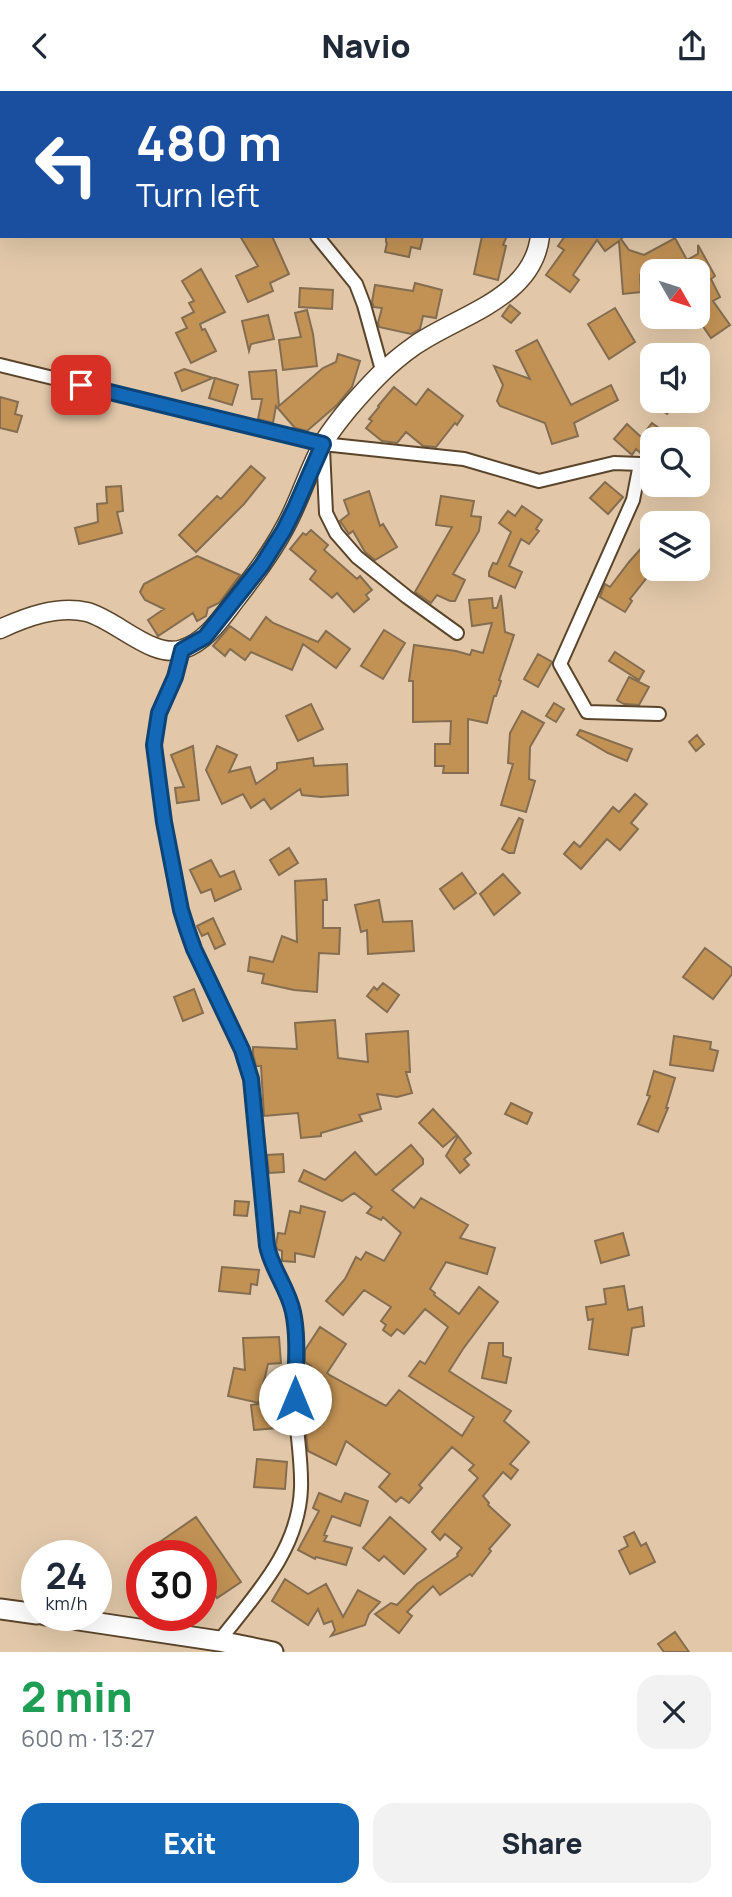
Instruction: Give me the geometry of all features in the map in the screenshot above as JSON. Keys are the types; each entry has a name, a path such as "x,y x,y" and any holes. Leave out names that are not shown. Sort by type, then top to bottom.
{"main road":[{"path":"0,1609 21,1612"},
{"path":"112,1625 273,1652"}],"street":[{"path":"319,238 356,284 382,370"},
{"path":"0,629 30,617 74,610 96,615 158,649 182,650 205,637 262,565 284,530 333,428 382,370 415,345 505,293 517,283 534,261 540,238"},
{"path":"0,365 323,444 464,459 539,481 614,463 640,464 633,500 561,664 587,712 659,713"},
{"path":"323,444 327,513 336,533 357,557 457,633"},
{"path":"182,650 175,677 159,713 154,745 164,822 181,910 194,949 242,1050 251,1079 267,1246 272,1266 293,1312 301,1488 288,1544 274,1570 219,1641"}],"building":[{"path":"241,238 273,238 289,274 270,283 273,291 248,302 236,276 258,266"},
{"path":"386,238 423,238 420,249 411,247 409,257 385,252"},
{"path":"482,238 506,238 498,280 474,274"},
{"path":"564,238 622,238 629,250 644,255 675,238 686,259 640,259 640,292 623,294 619,241 605,251 597,240 573,275 579,280 570,292 546,275 564,250 558,246"},
{"path":"698,245 706,259 689,259 698,254"},
{"path":"710,267 715,276 711,279 720,297 713,301 730,325 711,338 705,329 710,329"},
{"path":"201,269 225,312 200,324 216,351 191,363 176,333 187,328 182,318 194,312 189,303 194,301 182,281"},
{"path":"415,283 442,290 436,318 423,316 420,329 411,334 379,327 382,308 374,307 372,302 375,285 413,291"},
{"path":"300,288 333,290 332,309 299,307"},
{"path":"510,305 520,313 511,323 502,316"},
{"path":"615,308 635,342 609,359 588,324"},
{"path":"307,310 317,366 283,370 279,340 301,337 295,313"},
{"path":"268,315 274,339 251,344 249,351 242,321"},
{"path":"537,340 571,405 611,385 618,400 574,423 578,436 552,444 545,423 500,406 497,401 503,385 494,366 530,379 516,351"},
{"path":"338,354 360,361 352,387 337,405 307,431 295,428 276,406 273,423 258,419 262,399 252,399 249,372 276,370 279,406 323,368 336,362"},
{"path":"184,369 213,378 182,391 175,373"},
{"path":"215,378 238,385 232,405 209,398"},
{"path":"394,387 416,405 428,389 463,416 436,447 423,446 406,432 397,443 382,441 366,428 372,421 369,419"},
{"path":"0,397 18,402 15,414 22,416 17,432 0,428"},
{"path":"627,424 640,436 640,452 636,449 632,455 614,439"},
{"path":"251,466 265,478 244,504 196,552 179,535 217,496 221,499"},
{"path":"605,482 623,497 608,514 590,498"},
{"path":"121,486 123,511 117,512 122,533 79,544 75,528 98,522 97,504 107,503 106,487"},
{"path":"369,491 380,526 383,524 397,547 375,560 365,552 353,531 349,534 340,521 349,514 344,500"},
{"path":"441,496 474,501 471,516 481,517 479,531 453,574 465,580 455,601 437,595 431,603 415,592 452,527 436,525"},
{"path":"522,506 542,520 536,529 539,531 529,544 521,539 509,566 522,572 515,588 489,576 489,572 493,563 497,564 511,532 499,523 508,511 515,516"},
{"path":"311,530 328,545 324,550 357,579 360,576 372,590 366,595 369,599 354,612 337,593 332,598 310,579 316,571 290,549 303,533 306,535"},
{"path":"640,550 640,581 644,581 630,599 632,601 625,612 600,597 605,584 610,587"},
{"path":"197,556 240,575 219,603 208,608 206,616 197,621 193,613 158,636 148,620 164,609 145,600 140,592 144,584"},
{"path":"501,595 505,632 514,635 499,680 501,681 487,723 468,719 468,773 443,773 444,766 435,766 435,744 450,744 451,721 413,722 413,681 409,681 414,645 470,655 472,650 483,653 492,623 472,626 469,600 492,598 493,608 497,608"},
{"path":"266,617 273,623 318,642 326,631 350,649 336,668 303,644 292,670 251,652 245,660 230,649 225,656 213,646 230,626 250,640"},
{"path":"384,630 405,643 383,679 361,666"},
{"path":"615,652 644,671 639,680 609,661"},
{"path":"538,654 552,662 538,687 524,679"},
{"path":"629,677 649,687 639,705 624,704 617,700"},
{"path":"554,703 564,709 556,722 546,716"},
{"path":"311,704 323,729 298,741 286,716"},
{"path":"522,711 544,723 530,747 529,779 535,781 526,812 501,805 513,764 508,763 510,733"},
{"path":"580,730 632,749 627,761 577,735"},
{"path":"697,735 704,744 696,751 689,742"},
{"path":"193,746 199,800 177,803 175,788 184,787 171,755"},
{"path":"217,746 237,755 229,772 250,767 256,784 277,769 277,763 313,758 314,766 347,764 348,795 302,795 300,789 271,809 264,799 251,808 243,794 222,804 206,770"},
{"path":"635,794 647,804 631,823 638,829 620,850 607,839 581,869 564,854 574,842 580,847 613,807 619,812"},
{"path":"519,818 523,820 514,853 509,853 502,849"},
{"path":"289,848 298,863 279,875 270,860"},
{"path":"211,860 220,877 234,871 241,889 215,901 211,889 201,893 190,870"},
{"path":"462,873 476,893 454,909 440,889"},
{"path":"503,874 520,893 494,915 480,894"},
{"path":"326,879 327,900 323,900 323,928 340,928 339,954 319,953 317,992 262,983 264,974 248,971 250,957 273,962 282,936 297,942 295,881"},
{"path":"379,900 383,922 412,921 414,951 368,954 367,930 361,932 355,905"},
{"path":"213,918 225,944 215,949 208,933 202,936 197,926"},
{"path":"705,948 732,968 732,974 713,999 683,977"},
{"path":"383,983 399,995 387,1012 367,996 374,987 377,990"},
{"path":"194,989 203,1013 183,1021 174,997"},
{"path":"335,1020 338,1058 368,1062 366,1034 408,1031 410,1072 406,1072 412,1093 397,1097 377,1094 381,1109 359,1115 362,1121 321,1133 321,1136 301,1138 298,1113 264,1116 261,1066 256,1066 253,1047 297,1049 295,1023"},
{"path":"674,1036 711,1042 710,1049 718,1051 713,1071 670,1065"},
{"path":"654,1071 675,1078 668,1108 658,1132 638,1124 650,1096 647,1095"},
{"path":"511,1103 532,1113 527,1124 505,1114"},
{"path":"433,1109 457,1135 443,1147 419,1123"},
{"path":"458,1136 471,1153 464,1159 469,1165 460,1173 446,1156"},
{"path":"411,1145 423,1159 423,1164 392,1190 414,1208 421,1198 468,1225 460,1238 495,1248 487,1274 446,1262 430,1289 459,1314 479,1287 498,1302 449,1371 511,1411 504,1421 529,1442 510,1464 518,1470 511,1479 503,1472 483,1496 488,1505 510,1525 489,1549 491,1551 472,1576 470,1574 440,1595 433,1586 407,1612 412,1616 399,1633 375,1614 391,1603 397,1605 417,1584 458,1556 462,1548 445,1534 440,1540 432,1532 478,1478 469,1470 474,1465 452,1447 419,1485 422,1488 409,1503 401,1497 396,1502 379,1487 390,1474 346,1441 336,1465 308,1451 308,1412 304,1410 304,1403 310,1393 304,1390 304,1381 311,1366 305,1362 305,1350 320,1327 346,1344 327,1373 331,1376 386,1406 399,1390 462,1436 474,1417 409,1376 420,1361 425,1364 448,1327 425,1309 404,1334 397,1329 391,1336 383,1330 386,1325 381,1321 391,1307 364,1290 343,1315 326,1301 345,1279 356,1257 361,1260 366,1252 384,1261 401,1233 383,1217 381,1220 367,1213 372,1207 354,1193 342,1201 299,1181 304,1170 325,1180 355,1152 376,1175"},
{"path":"283,1154 284,1172 269,1173 267,1155"},
{"path":"235,1201 249,1202 247,1216 234,1215"},
{"path":"301,1206 325,1212 314,1257 295,1253 295,1262 282,1261 282,1251 277,1249 276,1245 278,1233 285,1234 290,1211 300,1213"},
{"path":"623,1233 629,1255 601,1263 595,1241"},
{"path":"222,1267 259,1270 257,1285 251,1284 250,1294 219,1291"},
{"path":"624,1286 628,1310 642,1307 644,1326 632,1328 628,1355 589,1349 593,1319 588,1320 586,1307 606,1304 604,1289"},
{"path":"279,1337 281,1363 268,1364 259,1403 228,1396 234,1368 245,1370 243,1338"},
{"path":"489,1343 503,1343 503,1356 511,1358 506,1383 482,1378"},
{"path":"274,1402 277,1428 254,1430 251,1405"},
{"path":"257,1459 287,1462 285,1489 254,1487"},
{"path":"319,1493 341,1502 345,1493 368,1501 360,1526 332,1516 324,1535 327,1536 324,1541 352,1548 346,1565 316,1557 315,1559 298,1550 319,1511 313,1508"},
{"path":"196,1517 212,1540 163,1540"},
{"path":"390,1517 426,1549 404,1574 384,1556 379,1561 363,1548"},
{"path":"634,1532 641,1546 646,1543 655,1562 630,1574 619,1551 628,1546 624,1537"},
{"path":"217,1547 241,1582 217,1598"},
{"path":"285,1579 308,1594 326,1584 343,1617 358,1590 380,1602 369,1614 365,1625 331,1636 335,1630 332,1621 324,1624 318,1609 308,1625 272,1601"},
{"path":"675,1632 689,1652 664,1652 658,1644"}],"route":[{"path":"81,385 323,444 284,530 262,565 205,637 182,650 175,677 159,713 154,745 164,822 181,910 194,949 242,1050 251,1079 267,1246 272,1266 293,1312 295,1399"}]}
